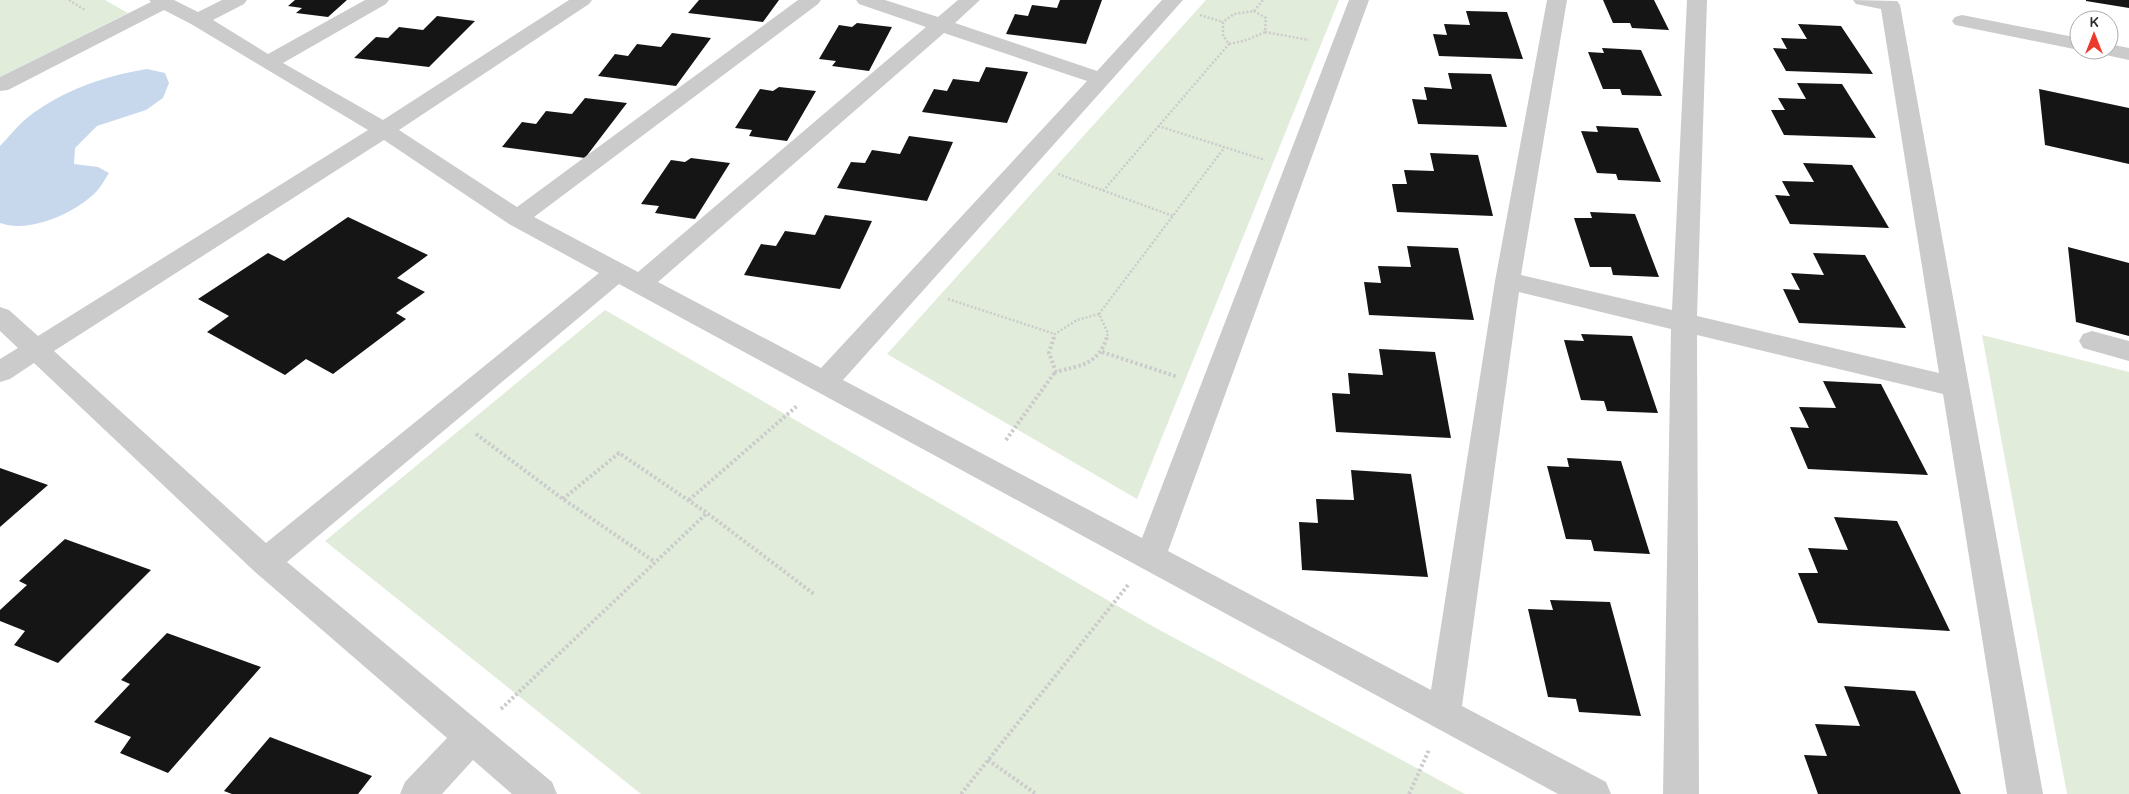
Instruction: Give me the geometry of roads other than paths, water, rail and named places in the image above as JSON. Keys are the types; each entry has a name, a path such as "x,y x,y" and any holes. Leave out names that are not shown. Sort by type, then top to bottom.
{"street":[{"path":"198,20 236,0"},
{"path":"268,64 380,0"},
{"path":"0,372 384,130 582,0"},
{"path":"517,218 811,0"},
{"path":"866,0 1102,79"},
{"path":"264,562 446,411 629,278 970,0"},
{"path":"824,382 1173,0"},
{"path":"1150,557 1215,389 1359,0"},
{"path":"1444,715 1508,281 1556,0"},
{"path":"1681,794 1684,322 1697,0"},
{"path":"1863,0 1889,3 2025,794"},
{"path":"0,85 162,2 198,20 268,64 384,130 517,218 1593,794"},
{"path":"1962,21 2069,42"},
{"path":"1508,281 1956,387"},
{"path":"0,316 264,562 539,794"},
{"path":"2092,341 2129,351"},
{"path":"418,794 472,736"}],"water":[{"path":"147,69 165,73 169,83 163,98 146,110 97,126 75,148 74,164 98,167 109,173 96,192 76,207 51,220 24,226 0,223 0,146 16,128 40,108 69,92 99,80"}]}
